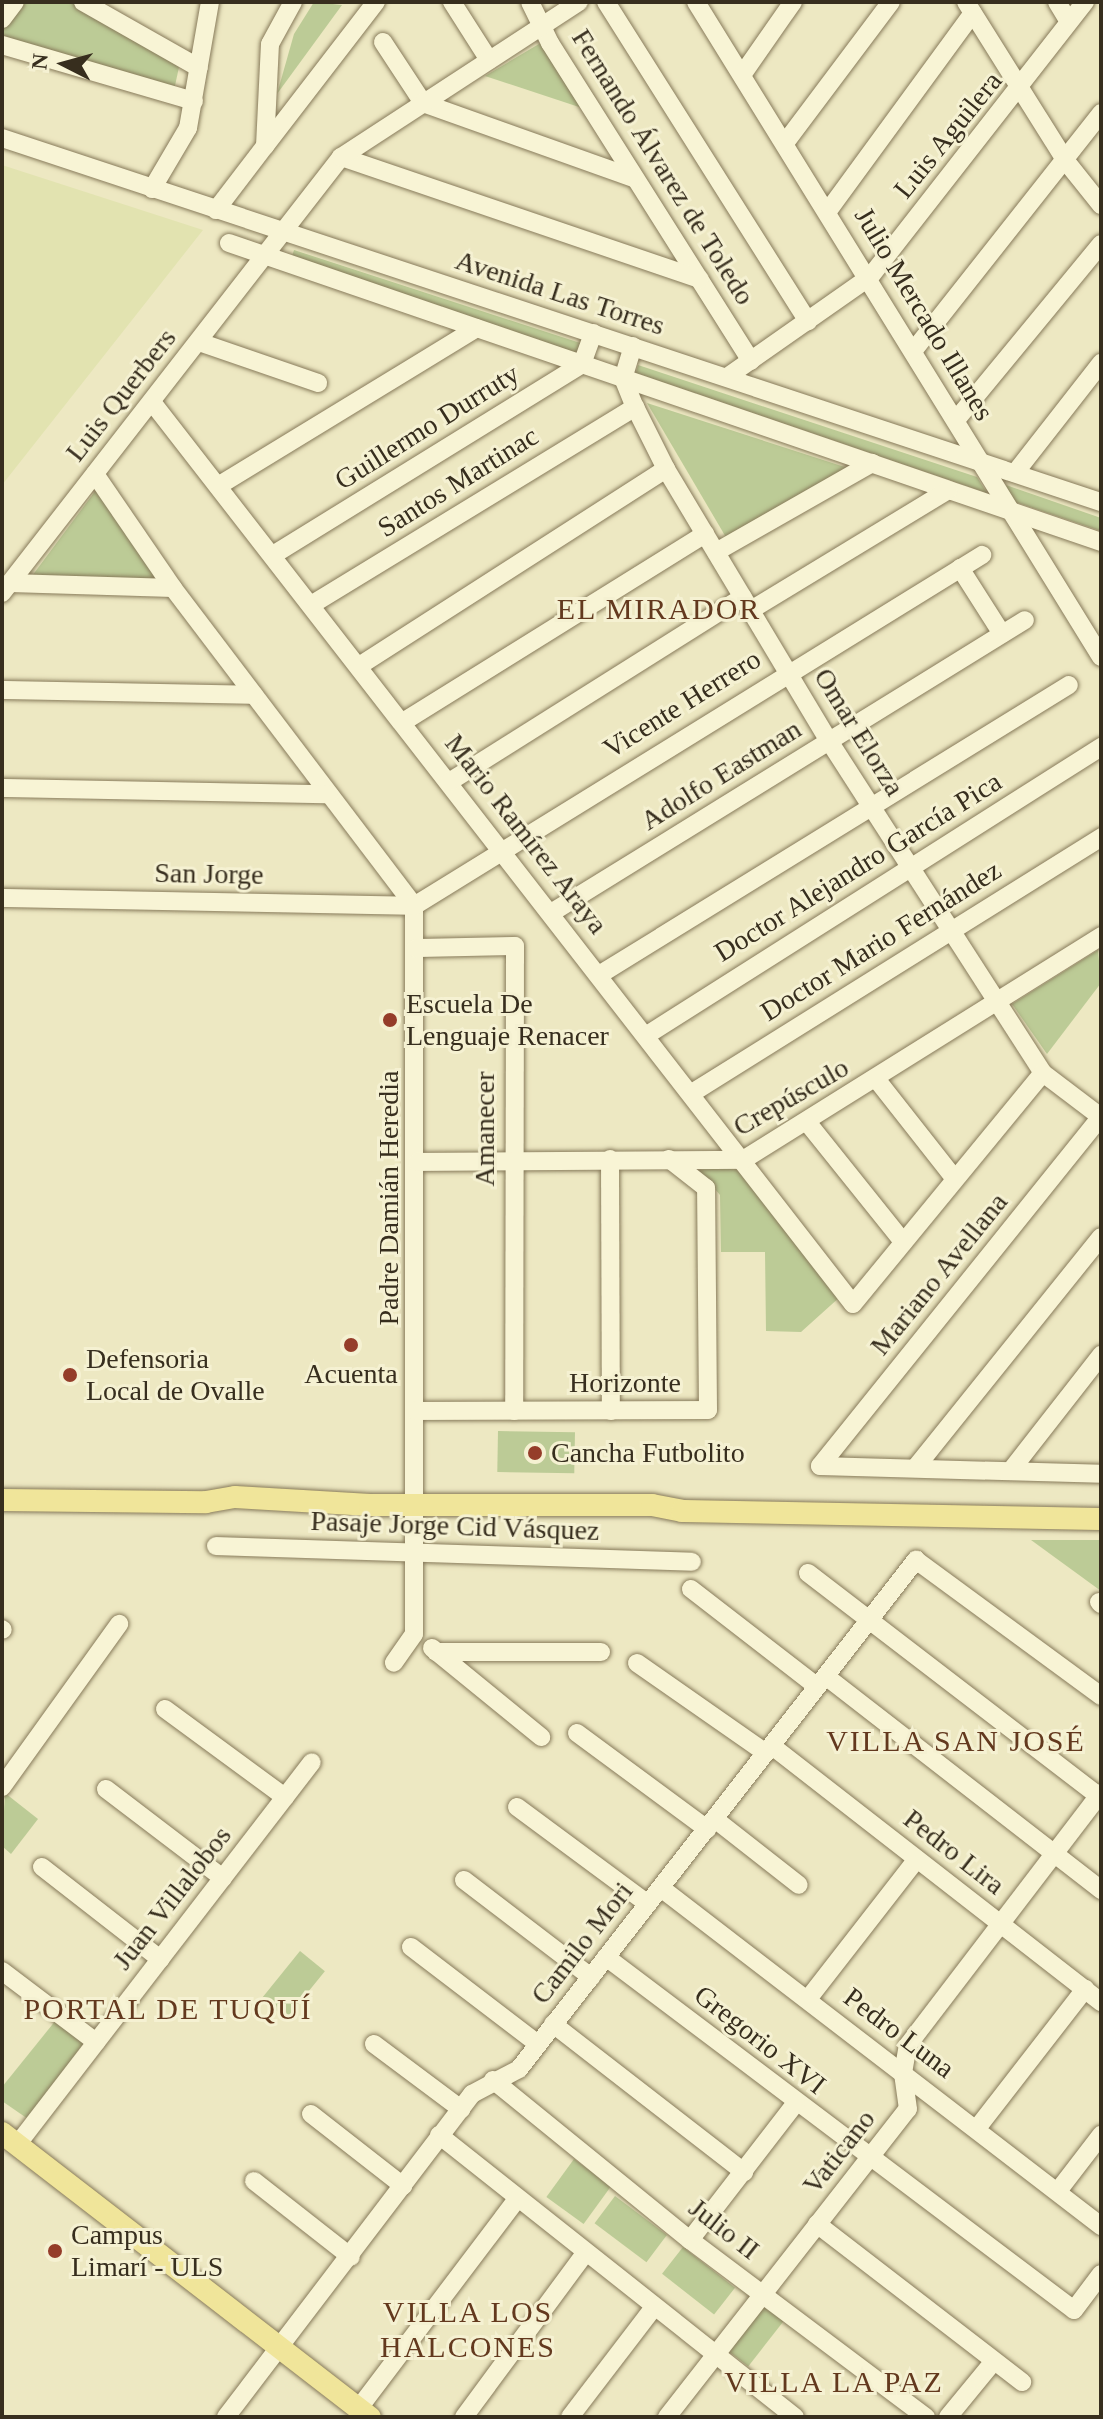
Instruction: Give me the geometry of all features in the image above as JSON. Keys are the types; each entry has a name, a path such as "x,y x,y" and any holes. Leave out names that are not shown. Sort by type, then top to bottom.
{"main road":[{"path":"2,1500 206,1502 235,1497 415,1512 652,1505 682,1511 1101,1519"},
{"path":"10,2139 364,2412"}],"street":[{"path":"2,19 15,2"},
{"path":"152,189 188,128 210,2"},
{"path":"265,146 270,44 293,2"},
{"path":"216,210 376,2"},
{"path":"452,2 489,60"},
{"name":"Fernando Álvarez de Toledo","path":"530,2 544,25 550,43 751,361"},
{"name":"Luis Querbers","path":"6,588 341,157 579,2"},
{"path":"606,2 808,321"},
{"path":"742,75 793,2"},
{"path":"785,143 891,2"},
{"path":"1057,2 1069,22"},
{"name":"Luis Aguilera","path":"727,377 870,277 1020,91 1085,2"},
{"path":"92,4 199,68"},
{"name":"Julio Mercado Illanes","path":"706,7 742,75 870,277 1101,657"},
{"path":"828,211 970,7 1065,160 1101,205"},
{"path":"383,42 423,103 634,178"},
{"path":"2,45 194,101"},
{"path":"914,350 1101,113"},
{"name":"Avenida Las Torres","path":"2,138 1101,502"},
{"path":"341,157 700,279"},
{"name":"Avenida Las Torres","path":"229,243 1101,542"},
{"path":"956,420 1101,244"},
{"path":"218,486 477,328"},
{"path":"582,364 593,333"},
{"path":"199,342 318,383"},
{"path":"623,378 633,346"},
{"path":"1015,473 1101,363"},
{"name":"Guillermo Durruty","path":"273,555 582,364"},
{"name":"Omar Elorza","path":"623,378 666,469 829,741 996,1003 1043,1073 1101,1117"},
{"name":"Mario Ramírez Araya","path":"152,402 647,1035 853,1304 903,1242"},
{"name":"Santos Martinac","path":"311,605 635,407"},
{"path":"716,552 872,463"},
{"path":"359,666 666,469"},
{"path":"95,474 173,588 414,906"},
{"path":"449,782 747,603 948,490"},
{"path":"403,722 705,534"},
{"name":"Vicente Herrero","path":"414,906 982,555"},
{"path":"960,568 1002,634"},
{"path":"6,588 173,588"},
{"name":"Adolfo Eastman","path":"551,913 1025,620"},
{"path":"599,975 869,804 1069,685"},
{"path":"2,690 254,695"},
{"name":"Doctor Alejandro García Pica","path":"647,1035 908,865 1101,747"},
{"path":"2,788 329,794"},
{"name":"Doctor Mario Fernández","path":"692,1093 1101,837"},
{"name":"San Jorge","path":"2,898 414,906"},
{"name":"Padre Damián Heredia","path":"414,906 417,1162 415,1512"},
{"name":"Crepúsculo","path":"417,1162 743,1160 877,1080 1101,936"},
{"name":"Amanecer","path":"416,948 515,946 512,1161 514,1411"},
{"path":"807,1122 903,1242 1043,1073"},
{"path":"877,1080 955,1179"},
{"name":"Mariano Avellana","path":"916,1467 820,1466 1101,1117"},
{"path":"610,1159 611,1411"},
{"name":"Horizonte","path":"416,1411 708,1410 706,1188 669,1159"},
{"path":"916,1467 1101,1237"},
{"path":"1012,1469 1101,1355"},
{"path":"916,1467 1101,1474"},
{"path":"394,1663 414,1634 415,1512"},
{"name":"Pasaje Jorge Cid Vásquez","path":"216,1546 692,1562"},
{"name":"Camilo Mori","path":"226,2417 351,2257 439,2135 461,2109 493,2080 519,2069 916,1560 1101,1696"},
{"path":"808,1573 1100,1796"},
{"path":"691,1589 1101,1890"},
{"path":"2,1787 119,1624"},
{"path":"414,1634 541,1737"},
{"path":"436,1652 601,1652"},
{"name":"Pedro Lira","path":"637,1663 769,1750 917,1859 1101,2002"},
{"path":"165,1709 285,1797"},
{"path":"577,1733 799,1885"},
{"name":"Juan Villalobos","path":"10,2139 96,2042 312,1762"},
{"path":"106,1789 223,1878"},
{"name":"Vaticano","path":"667,2417 908,2109 903,2073 908,2045 999,1922 1100,1796"},
{"path":"517,1807 648,1904"},
{"path":"808,1999 917,1859"},
{"path":"42,1867 160,1959"},
{"path":"464,1880 591,1977"},
{"name":"Pedro Luna","path":"661,1888 978,2127 1101,2226"},
{"path":"411,1947 538,2044"},
{"name":"Gregorio XVI","path":"606,1957 868,2158 1074,2310 1101,2274"},
{"path":"2,1971 96,2042"},
{"path":"978,2127 1085,1989"},
{"path":"553,2024 744,2172"},
{"path":"374,2044 461,2109"},
{"name":"Julio II","path":"493,2080 690,2240 926,2417"},
{"path":"690,2240 796,2103"},
{"path":"311,2114 403,2186"},
{"path":"439,2135 717,2355 782,2413"},
{"path":"1058,2191 1101,2135"},
{"path":"254,2181 351,2257"},
{"path":"364,2412 518,2198"},
{"path":"817,2224 1022,2382"},
{"path":"464,2417 586,2252"},
{"path":"570,2417 654,2307"},
{"path":"948,2417 994,2361"}],"green space":[{"path":"8,2 75,2 179,67 173,95 2,41 2,10"},
{"path":"314,2 342,5 277,94 294,34"},
{"path":"544,41 582,108 485,76"},
{"path":"2,165 203,230 2,485"},
{"path":"294,250 580,343 577,353 291,260"},
{"path":"638,365 977,477 987,493 636,373"},
{"path":"647,403 851,469 727,539"},
{"path":"1006,485 1101,518 1101,531 1012,501"},
{"path":"96,490 158,579 32,576"},
{"path":"1098,950 1101,983 1047,1054 1012,1004"},
{"path":"696,1167 747,1170 841,1296 801,1332 766,1331 765,1252 721,1252 720,1195"},
{"name":"Cancha Futbolito","path":"498,1431 575,1432 574,1473 497,1472"},
{"path":"1031,1540 1101,1540 1101,1591"},
{"path":"5,1793 38,1819 11,1854 2,1846"},
{"path":"300,1951 325,1971 286,2019 262,1998"},
{"path":"56,2020 85,2041 28,2119 2,2101 2,2087"},
{"path":"574,2159 611,2186 584,2224 546,2197"},
{"path":"615,2196 667,2235 646,2262 595,2223"},
{"path":"683,2247 735,2288 714,2314 662,2274"},
{"path":"765,2306 784,2321 748,2366 729,2352"}],"place":[{"name":"Escuela De Lenguaje Renacer","path":"390,1020"},
{"name":"Acuenta","path":"351,1345"},
{"name":"Defensoria Local de Ovalle","path":"70,1375"},
{"name":"Cancha Futbolito","path":"535,1453"},
{"name":"Campus Limarí - ULS","path":"55,2251"}],"district":[{"name":"EL MIRADOR","path":"659,609"},
{"name":"VILLA SAN JOSÉ","path":"956,1741"},
{"name":"PORTAL DE TUQUÍ","path":"168,2009"},
{"name":"VILLA LOS HALCONES","path":"468,2329"},
{"name":"VILLA LA PAZ","path":"834,2382"}]}
